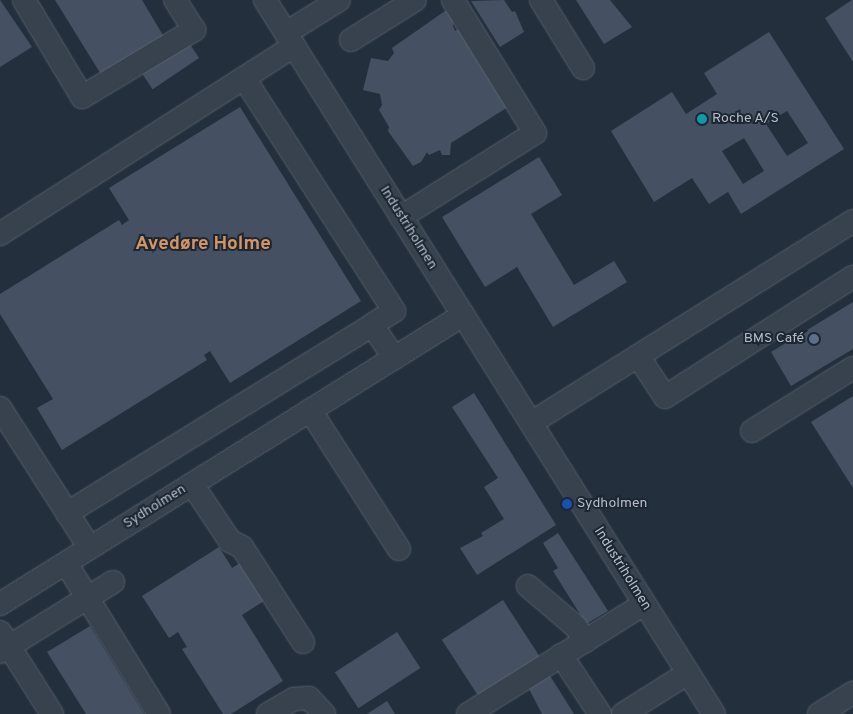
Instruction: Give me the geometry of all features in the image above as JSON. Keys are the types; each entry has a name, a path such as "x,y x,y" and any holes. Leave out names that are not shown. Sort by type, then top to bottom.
{"street":[{"path":"24,0 82,97 194,30 176,0"},
{"name":"Industriholmen","path":"265,0 714,714"},
{"path":"0,234 244,78 339,0"},
{"path":"351,40 415,0"},
{"path":"401,216 535,133 453,0"},
{"path":"540,0 583,68"},
{"path":"67,513 394,311 244,78"},
{"path":"531,423 853,221"},
{"path":"638,356 665,398 853,277"},
{"name":"Sydholmen","path":"0,604 463,315"},
{"path":"372,326 394,358"},
{"path":"752,431 853,368"},
{"path":"0,408 90,548"},
{"path":"310,410 399,549"},
{"path":"192,484 230,542 242,547 303,642"},
{"path":"66,563 159,714"},
{"path":"52,714 3,644 113,582"},
{"path":"528,586 576,628 585,641"},
{"path":"468,714 644,604"},
{"path":"562,655 600,714"},
{"path":"623,714 688,673"},
{"path":"819,714 853,693"},
{"path":"268,714 294,699 309,698 324,714"}],"building":[{"path":"0,0 32,47 0,67"},
{"path":"55,0 142,0 164,37 102,76"},
{"path":"504,0 512,12 515,11 524,32 500,47 471,1"},
{"path":"576,0 610,0 632,27 604,44"},
{"path":"853,0 853,62 825,18"},
{"path":"445,11 450,12 454,19 453,26 455,31 459,28 508,107 451,143 450,155 442,155 440,150 429,155 427,152 421,162 413,166 388,131 389,127 379,110 382,105 380,94 363,90 371,58 388,61 394,53 392,48"},
{"name":"Roche A/S","path":"769,32 844,149 741,214 728,192 709,204 692,178 654,202 611,131 672,92 686,114 717,94 704,73","holes":["787,111 808,143 787,156 766,124","744,138 764,171 743,184 722,151"]},
{"path":"189,43 199,58 153,89 143,74"},
{"path":"240,107 361,301 230,383 210,351 204,355 207,360 62,450 37,408 53,399 0,314 0,294 119,220 122,225 129,220 109,188"},
{"path":"539,157 562,195 531,214 574,285 614,261 627,282 553,327 517,267 485,287 442,217"},
{"path":"853,302 853,349 791,386 771,352"},
{"path":"474,393 556,525 477,575 460,548 483,536 481,533 504,519 484,487 498,478 452,407"},
{"path":"853,396 853,488 811,422"},
{"path":"558,533 608,611 586,624 553,571 558,568 543,543"},
{"path":"219,547 232,568 240,563 264,601 242,615 283,681 231,714 223,714 182,649 187,647 178,632 169,638 142,596"},
{"path":"503,600 539,656 478,696 442,640"},
{"path":"90,626 144,714 86,714 47,652"},
{"path":"397,632 420,668 358,708 335,672"},
{"path":"549,674 574,714 542,714 529,689"},
{"path":"387,701 395,714 367,714"}],"place":[{"name":"Roche A/S","path":"702,119"},
{"name":"BMS Café","path":"814,339"},
{"name":"Sydholmen","path":"567,504"}],"district":[{"name":"Avedøre Holme","path":"203,245"}]}
